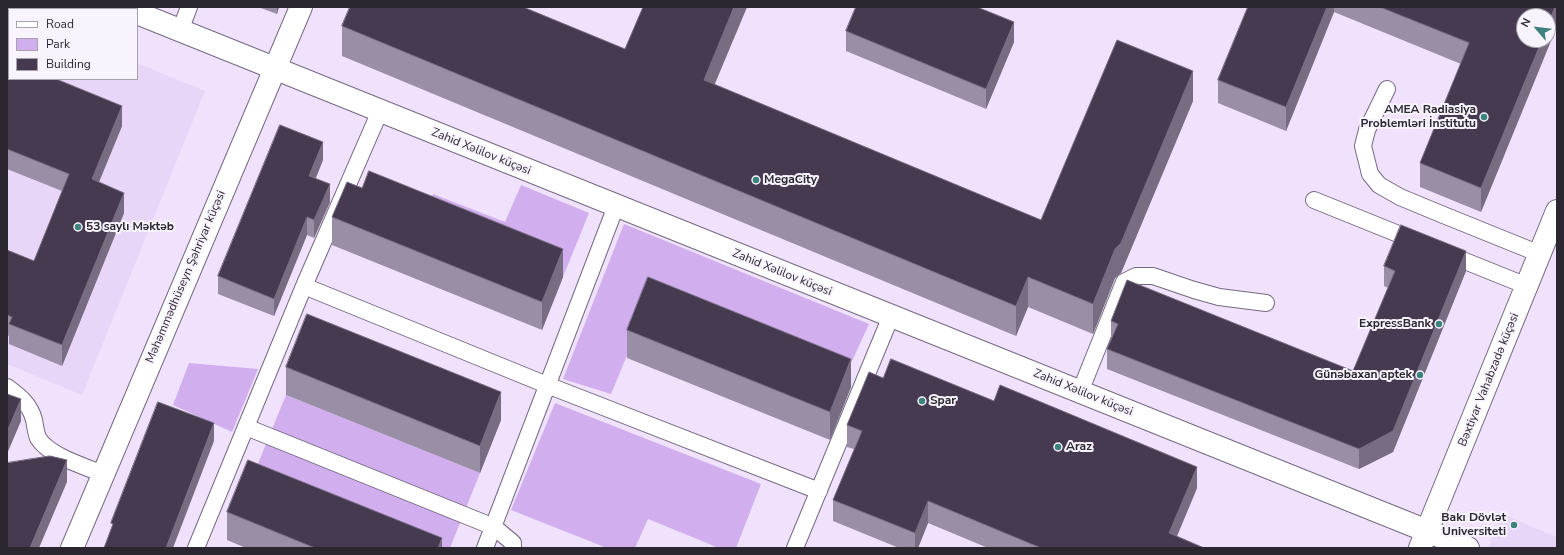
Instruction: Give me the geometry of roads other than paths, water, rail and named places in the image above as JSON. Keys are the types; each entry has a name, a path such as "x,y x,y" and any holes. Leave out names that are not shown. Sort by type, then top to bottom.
{"street":[{"name":"Məhəmmədhüseyn Şəhriyar küçəsi","path":"75,547 103,474 301,7"},
{"name":"Zahid Xəlilov küçəsi","path":"138,13 1080,392 1424,539 1468,548"},
{"name":"Bəxtiyar Vahabzadə küçəsi","path":"1424,539 1557,211"}],"lane":[{"path":"180,31 189,7"},
{"path":"1387,89 1367,130 1363,146 1370,174 1379,185 1400,197 1540,254"},
{"path":"196,548 304,286 380,111"},
{"path":"1314,200 1527,286"},
{"path":"485,548 616,206"},
{"path":"1080,392 1124,282 1136,276 1153,276 1219,297 1266,303"},
{"path":"304,286 548,385 818,491"},
{"path":"795,548 891,316"},
{"path":"7,387 16,393 28,406 32,414 38,438 48,450 103,474"},
{"path":"246,427 494,527 513,543 513,548"}],"place":[{"name":"AMEA Radiasiya Problemləri İnstitutu","path":"1484,117"},
{"name":"MegaCity","path":"756,180"},
{"name":"53 saylı Məktəb","path":"78,227"},
{"name":"ExpressBank","path":"1439,324"},
{"name":"Günəbaxan aptek","path":"1420,375"},
{"name":"Spar","path":"922,401"},
{"name":"Araz","path":"1058,447"},
{"name":"Bakı Dövlət Universiteti","path":"1514,525"}]}
